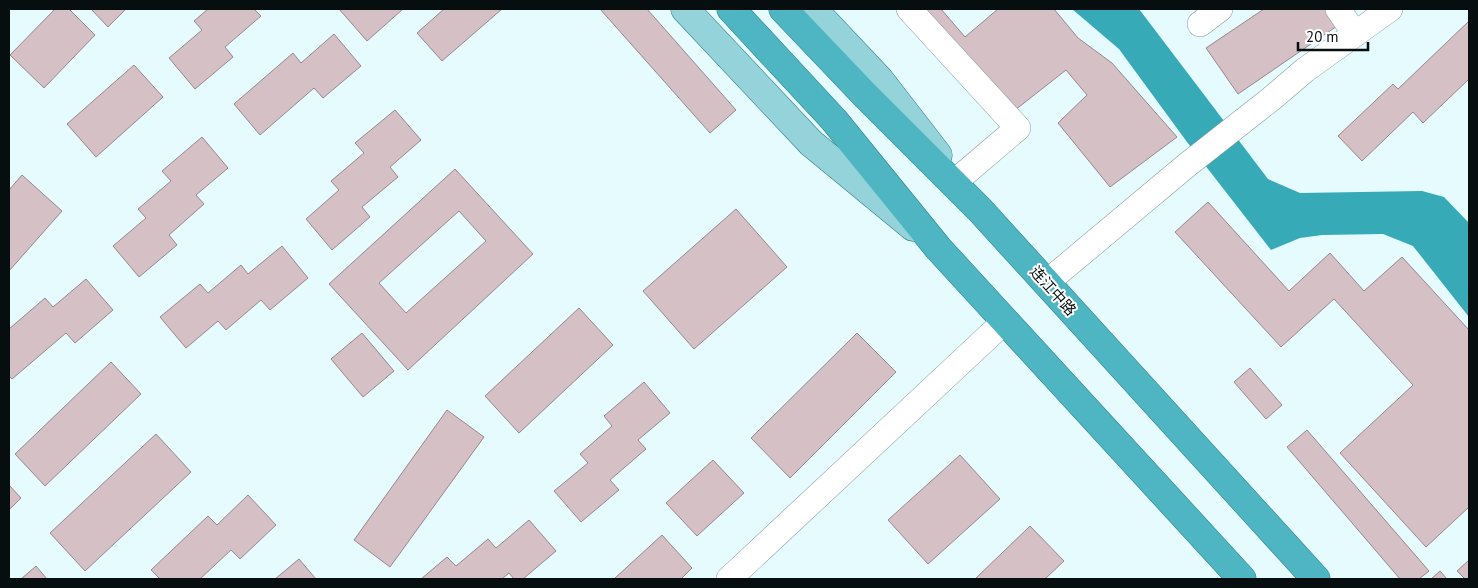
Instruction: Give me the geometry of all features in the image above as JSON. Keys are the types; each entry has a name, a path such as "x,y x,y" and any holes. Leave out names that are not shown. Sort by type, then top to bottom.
{"highway":[{"path":"731,9 834,120 938,248 1242,579"},
{"name":"连江中路","path":"783,9 865,95 980,210 1316,579"}],"main road":[{"path":"685,9 811,143 938,248"},
{"path":"813,9 880,80 980,210"}],"street":[{"path":"909,9 1018,128 957,180"},
{"path":"1200,24 1220,9"},
{"path":"1338,9 1371,18"},
{"path":"1046,283 1187,165 1371,18"},
{"path":"729,579 1005,321"}],"water":[{"path":"1072,9 1139,9 1268,179 1300,193 1422,191 1444,197 1469,223 1469,317 1413,246 1383,234 1322,235 1300,238 1271,250 1187,142 1119,49"}],"building":[{"path":"55,9 69,9 95,35 44,88 10,55"},
{"path":"91,9 126,9 108,27"},
{"path":"208,9 254,9 261,16 225,47 233,57 195,89 169,58 202,30 194,21"},
{"path":"339,9 403,9 367,41"},
{"path":"444,9 502,9 442,61 417,33"},
{"path":"600,9 647,9 736,110 710,133"},
{"path":"920,9 941,9 965,37 998,9 1054,9 1078,38 1112,63 1177,137 1110,187 1058,123 1087,95 1066,70 1010,114"},
{"path":"1264,9 1334,9 1343,22 1238,94 1206,48"},
{"path":"1469,21 1469,79 1423,123 1413,112 1362,161 1338,136 1393,84 1398,89"},
{"path":"334,34 361,66 323,98 314,88 260,135 234,104 293,53 301,63"},
{"path":"134,65 163,97 96,157 67,124"},
{"path":"395,110 421,140 390,167 398,177 362,207 370,217 332,250 306,219 339,190 331,181 364,153 355,143"},
{"path":"202,137 228,168 196,195 204,204 169,235 177,245 139,277 113,246 146,218 138,209 171,181 162,171"},
{"path":"455,169 533,254 408,370 329,284","holes":["459,211 486,241 406,313 379,283"]},
{"path":"22,175 62,211 9,271 9,190"},
{"path":"1208,202 1289,291 1330,253 1364,291 1402,257 1469,330 1469,507 1426,547 1340,453 1413,385 1334,299 1281,347 1175,232"},
{"path":"736,209 787,267 694,349 643,291"},
{"path":"282,246 308,278 270,310 261,300 226,330 218,321 186,348 160,317 200,284 208,293 241,265 248,274"},
{"path":"86,279 113,310 75,343 66,333 12,379 9,376 9,329 45,298 53,307"},
{"path":"579,308 613,345 519,433 485,396"},
{"path":"362,333 394,371 363,397 331,359"},
{"path":"857,333 896,372 790,478 751,438"},
{"path":"111,362 141,394 45,486 15,454"},
{"path":"1250,368 1282,405 1266,419 1234,382"},
{"path":"644,382 670,413 638,440 646,449 610,480 619,490 581,522 554,491 588,463 580,454 612,426 604,416"},
{"path":"447,410 484,437 390,567 354,540"},
{"path":"1307,430 1429,571 1419,579 1400,579 1287,447"},
{"path":"156,434 191,472 85,571 50,533"},
{"path":"960,455 1000,499 928,564 888,520"},
{"path":"713,460 744,493 697,536 666,503"},
{"path":"9,485 21,498 9,510"},
{"path":"248,495 276,525 240,559 231,550 200,579 160,579 151,570 208,516 217,525"},
{"path":"529,520 556,551 523,579 514,579 509,573 502,579 421,579 447,557 456,566 488,539 496,548"},
{"path":"1030,526 1064,561 1045,579 975,579"},
{"path":"662,535 692,568 681,579 615,578"},
{"path":"299,559 316,579 275,579"},
{"path":"1469,560 1469,579 1465,579 1457,571"},
{"path":"36,566 47,579 21,579"},
{"path":"1440,571 1447,579 1431,579"}]}
